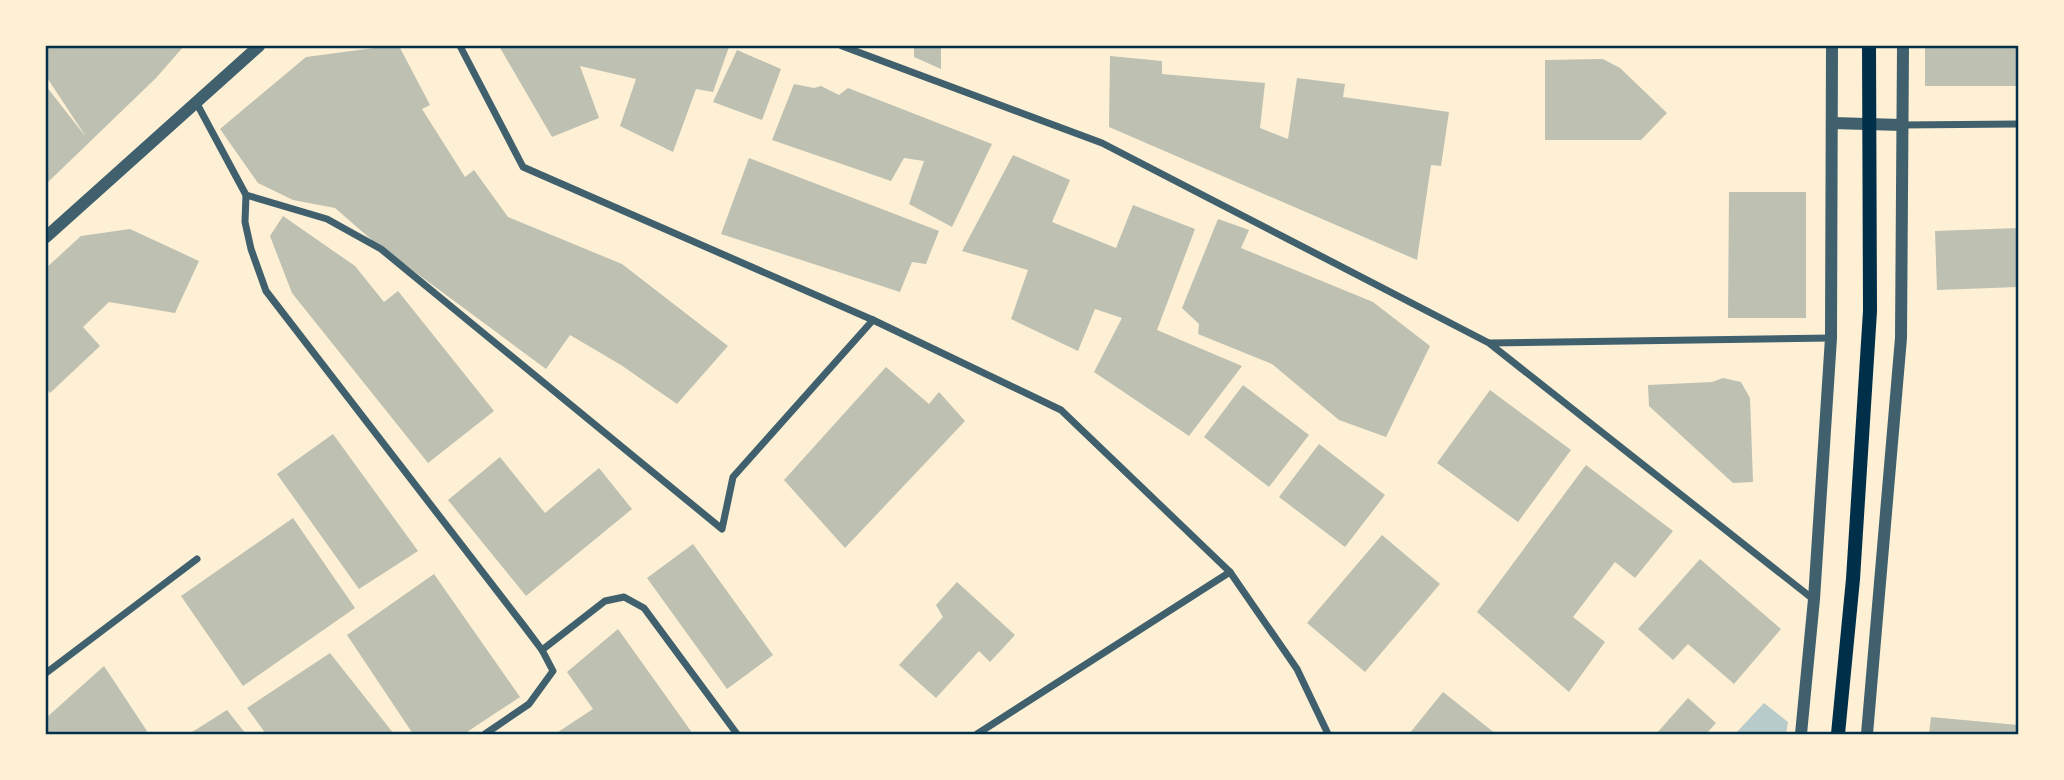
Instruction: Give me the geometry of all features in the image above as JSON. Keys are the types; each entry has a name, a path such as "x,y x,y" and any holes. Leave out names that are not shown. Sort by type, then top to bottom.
{"main road":[{"path":"1838,734 1853,579 1870,311 1869,46"}],"street":[{"path":"46,237 259,46"},
{"path":"460,46 523,167 873,320 1061,410 1230,572 1297,669 1328,734"},
{"path":"842,46 1102,144 1489,343 1814,599"},
{"path":"1801,734 1814,599 1831,338 1832,46"},
{"path":"1867,734 1901,338 1903,46"},
{"path":"196,102 246,195 245,222 251,249 266,291 542,650 553,671 528,704 485,734"},
{"path":"1832,123 2018,124"},
{"path":"246,195 327,219 381,249 722,528 733,477 873,320"},
{"path":"1489,343 1831,338"},
{"path":"46,673 197,559"},
{"path":"977,734 1230,572"},
{"path":"542,650 605,601 624,597 644,608 737,734"}],"shaded area":[{"path":"1764,703 1788,722 1786,734 1735,734"}],"building":[{"path":"46,46 184,46 156,78 46,184 46,86 86,137 46,76"},
{"path":"399,46 430,105 422,109 465,177 474,170 508,217 622,264 728,346 677,404 621,365 570,335 546,369 373,241 335,208 293,200 258,183 220,129 306,57"},
{"path":"499,46 729,47 713,92 696,89 673,152 620,126 636,79 580,66 599,118 552,137"},
{"path":"914,46 941,46 941,69 914,57"},
{"path":"1925,46 2018,46 2018,86 1925,86"},
{"path":"737,50 781,69 762,120 713,102"},
{"path":"1110,56 1162,61 1162,74 1265,83 1260,128 1288,139 1297,78 1345,84 1343,97 1449,112 1441,166 1431,165 1417,260 1109,127"},
{"path":"1603,59 1620,68 1667,113 1641,140 1545,140 1545,60"},
{"path":"794,84 814,88 821,86 839,95 848,88 992,144 952,227 909,204 924,161 904,158 891,181 772,140"},
{"path":"1013,155 1070,180 1052,222 1116,248 1133,205 1195,229 1157,330 1242,366 1189,436 1094,372 1122,318 1095,309 1078,351 1011,319 1028,270 962,251"},
{"path":"749,158 939,231 926,264 912,262 900,292 721,234"},
{"path":"1729,192 1806,192 1806,318 1728,318"},
{"path":"283,216 355,266 384,302 398,291 494,411 428,463 292,293 270,236"},
{"path":"1218,219 1249,230 1241,248 1373,302 1430,346 1386,437 1339,420 1272,364 1198,334 1199,324 1182,308"},
{"path":"2018,228 2018,287 1937,290 1935,231"},
{"path":"130,229 199,261 175,313 109,302 83,327 100,346 50,393 46,388 46,268 81,236"},
{"path":"886,367 929,404 939,392 965,421 845,548 784,480"},
{"path":"1723,378 1741,382 1750,398 1753,482 1733,483 1649,406 1648,385 1712,382"},
{"path":"1243,385 1309,435 1269,487 1204,437"},
{"path":"1490,390 1571,450 1518,522 1437,463"},
{"path":"333,434 418,551 359,589 277,474"},
{"path":"1319,444 1385,495 1345,547 1279,497"},
{"path":"500,457 545,513 599,468 632,509 526,596 448,500"},
{"path":"1586,465 1673,531 1635,578 1615,562 1573,617 1605,642 1569,692 1477,612"},
{"path":"293,518 355,608 243,686 181,596"},
{"path":"1382,535 1440,584 1365,672 1307,623"},
{"path":"693,544 773,655 727,689 647,578"},
{"path":"1700,559 1781,629 1734,684 1688,644 1673,660 1638,629"},
{"path":"434,574 520,697 464,734 413,734 347,635"},
{"path":"957,582 1015,635 990,662 979,651 936,698 899,665 943,617 936,605"},
{"path":"618,629 693,734 555,734 593,709 567,672"},
{"path":"330,653 394,734 266,734 247,708"},
{"path":"104,666 147,731 142,734 46,734 46,718"},
{"path":"1443,692 1496,734 1409,734"},
{"path":"1688,698 1716,723 1706,734 1656,734"},
{"path":"227,710 246,734 189,734"},
{"path":"1931,717 2018,725 2018,734 1929,734"}]}
